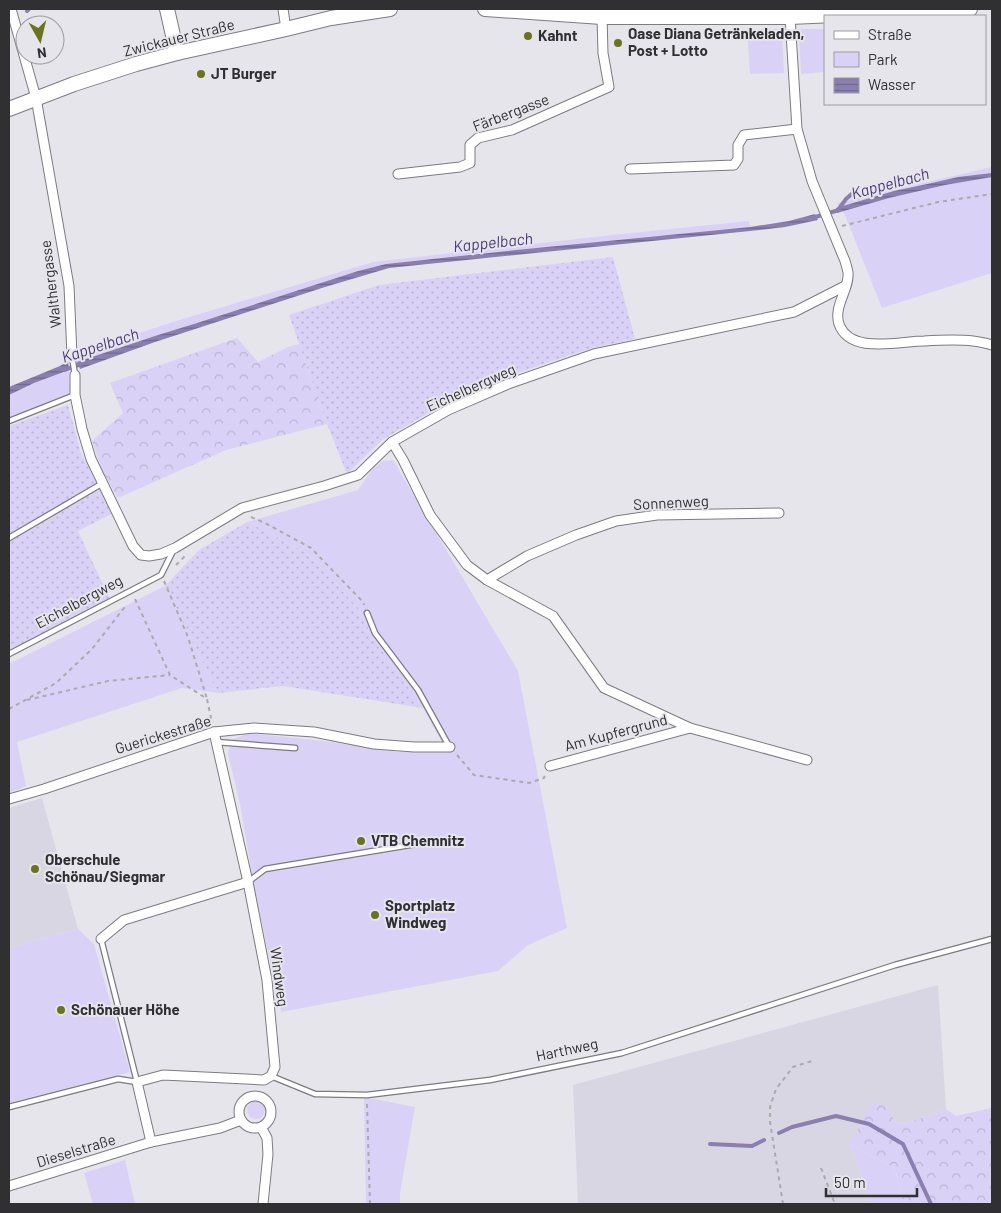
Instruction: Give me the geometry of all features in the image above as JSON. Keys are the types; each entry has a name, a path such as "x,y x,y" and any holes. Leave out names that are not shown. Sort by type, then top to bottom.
{"main road":[{"path":"167,9 177,54"},
{"name":"Zwickauer Straße","path":"9,109 136,64 331,18 390,9"},
{"path":"485,9 602,17 771,13 790,17 824,15"},
{"path":"830,15 970,9"}],"street":[{"name":"Walthergasse","path":"12,9 36,98 69,286 72,356"},
{"path":"283,9 286,30"},
{"name":"Färbergasse","path":"398,174 460,167 470,163 470,145 478,138 512,130 609,87 603,52 602,17"},
{"path":"790,17 797,129 812,181 845,261 848,273 838,312 839,324 849,338 867,343 972,341 992,345"},
{"path":"630,169 734,165 738,159 738,144 744,135 797,129"},
{"name":"Eichelbergweg","path":"132,546 141,555 161,554 242,508 358,475 392,442 448,410 508,384 594,354 794,312 845,286"},
{"name":"Walthergasse","path":"75,375 75,395 91,459 132,546"},
{"name":"Am Kupfergrund","path":"392,442 430,515 467,565 487,580 553,616 604,688 690,728 807,760"},
{"name":"Sonnenweg","path":"487,580 527,556 576,535 616,521 657,515 779,513"},
{"name":"Guerickestraße","path":"9,799 214,732 254,728 314,732 384,745 450,747"},
{"name":"Am Kupfergrund","path":"550,766 690,728"},
{"name":"Windweg","path":"214,732 248,882 267,980 275,1067 271,1076"},
{"path":"101,939 124,920 248,882"},
{"name":"Harthweg","path":"137,1082 163,1074 264,1080 271,1076"},
{"path":"137,1082 151,1142"},
{"path":"253,1096 263,1098 270,1105 271,1115 269,1120 261,1127 248,1126 242,1120 240,1110 244,1101 253,1096"},
{"name":"Dieselstraße","path":"9,1186 151,1142 220,1128 242,1120"},
{"path":"261,1127 267,1138 268,1154 263,1204"}],"lane":[{"name":"Walthergasse","path":"72,356 75,375"},
{"path":"9,421 75,395"},
{"path":"9,538 103,483"},
{"path":"161,575 174,548"},
{"name":"Eichelbergweg","path":"9,654 161,575"},
{"path":"368,613 375,633 418,690 450,747"},
{"path":"216,742 295,748"},
{"path":"248,882 265,869 440,840"},
{"path":"9,1107 118,1079 137,1082 101,939"},
{"name":"Harthweg","path":"271,1076 315,1094 367,1095 490,1080 622,1052 896,965 992,939"}],"path":[{"path":"832,229 938,202 992,194"},
{"path":"256,513 247,515 311,548 363,602 368,613"},
{"path":"189,552 169,571 161,575 188,637 208,699 214,732"},
{"path":"131,590 170,675 208,699"},
{"path":"9,710 56,683 92,649 124,608 131,590"},
{"path":"23,701 108,681 170,675"},
{"path":"450,747 474,775 529,783 544,778 550,766"},
{"path":"783,1204 770,1122 770,1107 776,1090 793,1067 815,1060"},
{"path":"367,1095 370,1204"},
{"path":"821,1168 835,1204"}],"shaded area":[{"name":"Oberschule Schönau/Siegmar","path":"42,798 78,929 9,948 9,808"},
{"path":"938,985 946,1109 905,1124 894,1122 850,1144 872,1204 578,1204 573,1085"}],"green space":[{"path":"747,29 782,29 784,73 750,74"},
{"path":"801,29 824,29 824,72 801,74 799,32"},
{"path":"992,167 992,273 882,308 845,215 837,203"},
{"path":"749,221 750,227 386,264 358,271 77,362 77,358 87,350 373,262"},
{"path":"613,257 635,339 592,348 502,378 442,405 382,440 347,474 327,424 289,315 379,285"},
{"path":"237,338 258,362 288,347 299,344 327,424 226,450 118,498 103,472 92,441 123,413 110,383"},
{"path":"69,370 70,393 9,418 9,395"},
{"path":"68,405 81,453 113,513 78,531 110,600 9,652 9,426"},
{"path":"393,460 518,671 567,928 528,945 498,971 281,1012 255,891 240,804 228,753 232,740 248,733 333,742 397,752 449,751 423,708 372,637 359,609 307,553 247,522 358,490 373,468 383,461"},
{"path":"247,522 307,553 359,609 372,637 423,708 283,686 218,693 165,586 199,550"},
{"path":"165,586 218,693 182,688 17,742 26,786 9,793 9,664"},
{"name":"Schönauer Höhe","path":"78,929 94,944 130,1072 9,1103 9,948"},
{"path":"364,1097 415,1107 400,1193 400,1204 366,1204"},
{"path":"256,1101 262,1104 265,1110 262,1116 256,1119 250,1116 247,1110 250,1104"},
{"path":"873,1102 889,1107 894,1122 905,1124 946,1109 956,1116 992,1108 992,1204 911,1204 902,1199 895,1168 850,1144"},
{"path":"850,1144 895,1168 902,1199 911,1204 872,1204"},
{"path":"125,1160 135,1204 93,1204 84,1173"}],"water":[{"path":"992,173 992,177 945,185 889,198 837,213 836,208 894,191 958,177"},
{"path":"815,214 818,220 785,227 389,268 155,342 80,369 77,362 358,271 386,264 750,227 789,221"},
{"path":"68,361 69,370 9,395 9,387"}],"waterway":[{"path":"838,210 855,191"},
{"name":"Kappelbach","path":"812,218 839,210"},
{"name":"Kappelbach","path":"64,370 81,364"},
{"path":"779,1133 792,1127 836,1116 869,1124 903,1144 931,1204"},
{"path":"710,1144 752,1146 764,1140"}],"place":[{"name":"Kahnt","path":"528,36"},
{"name":"Oase Diana Getränkeladen, Post + Lotto","path":"618,43"},
{"name":"JT Burger","path":"201,74"},
{"name":"VTB Chemnitz","path":"361,841"},
{"name":"Oberschule Schönau/Siegmar","path":"35,869"},
{"name":"Sportplatz Windweg","path":"375,915"},
{"name":"Schönauer Höhe","path":"61,1010"}]}
